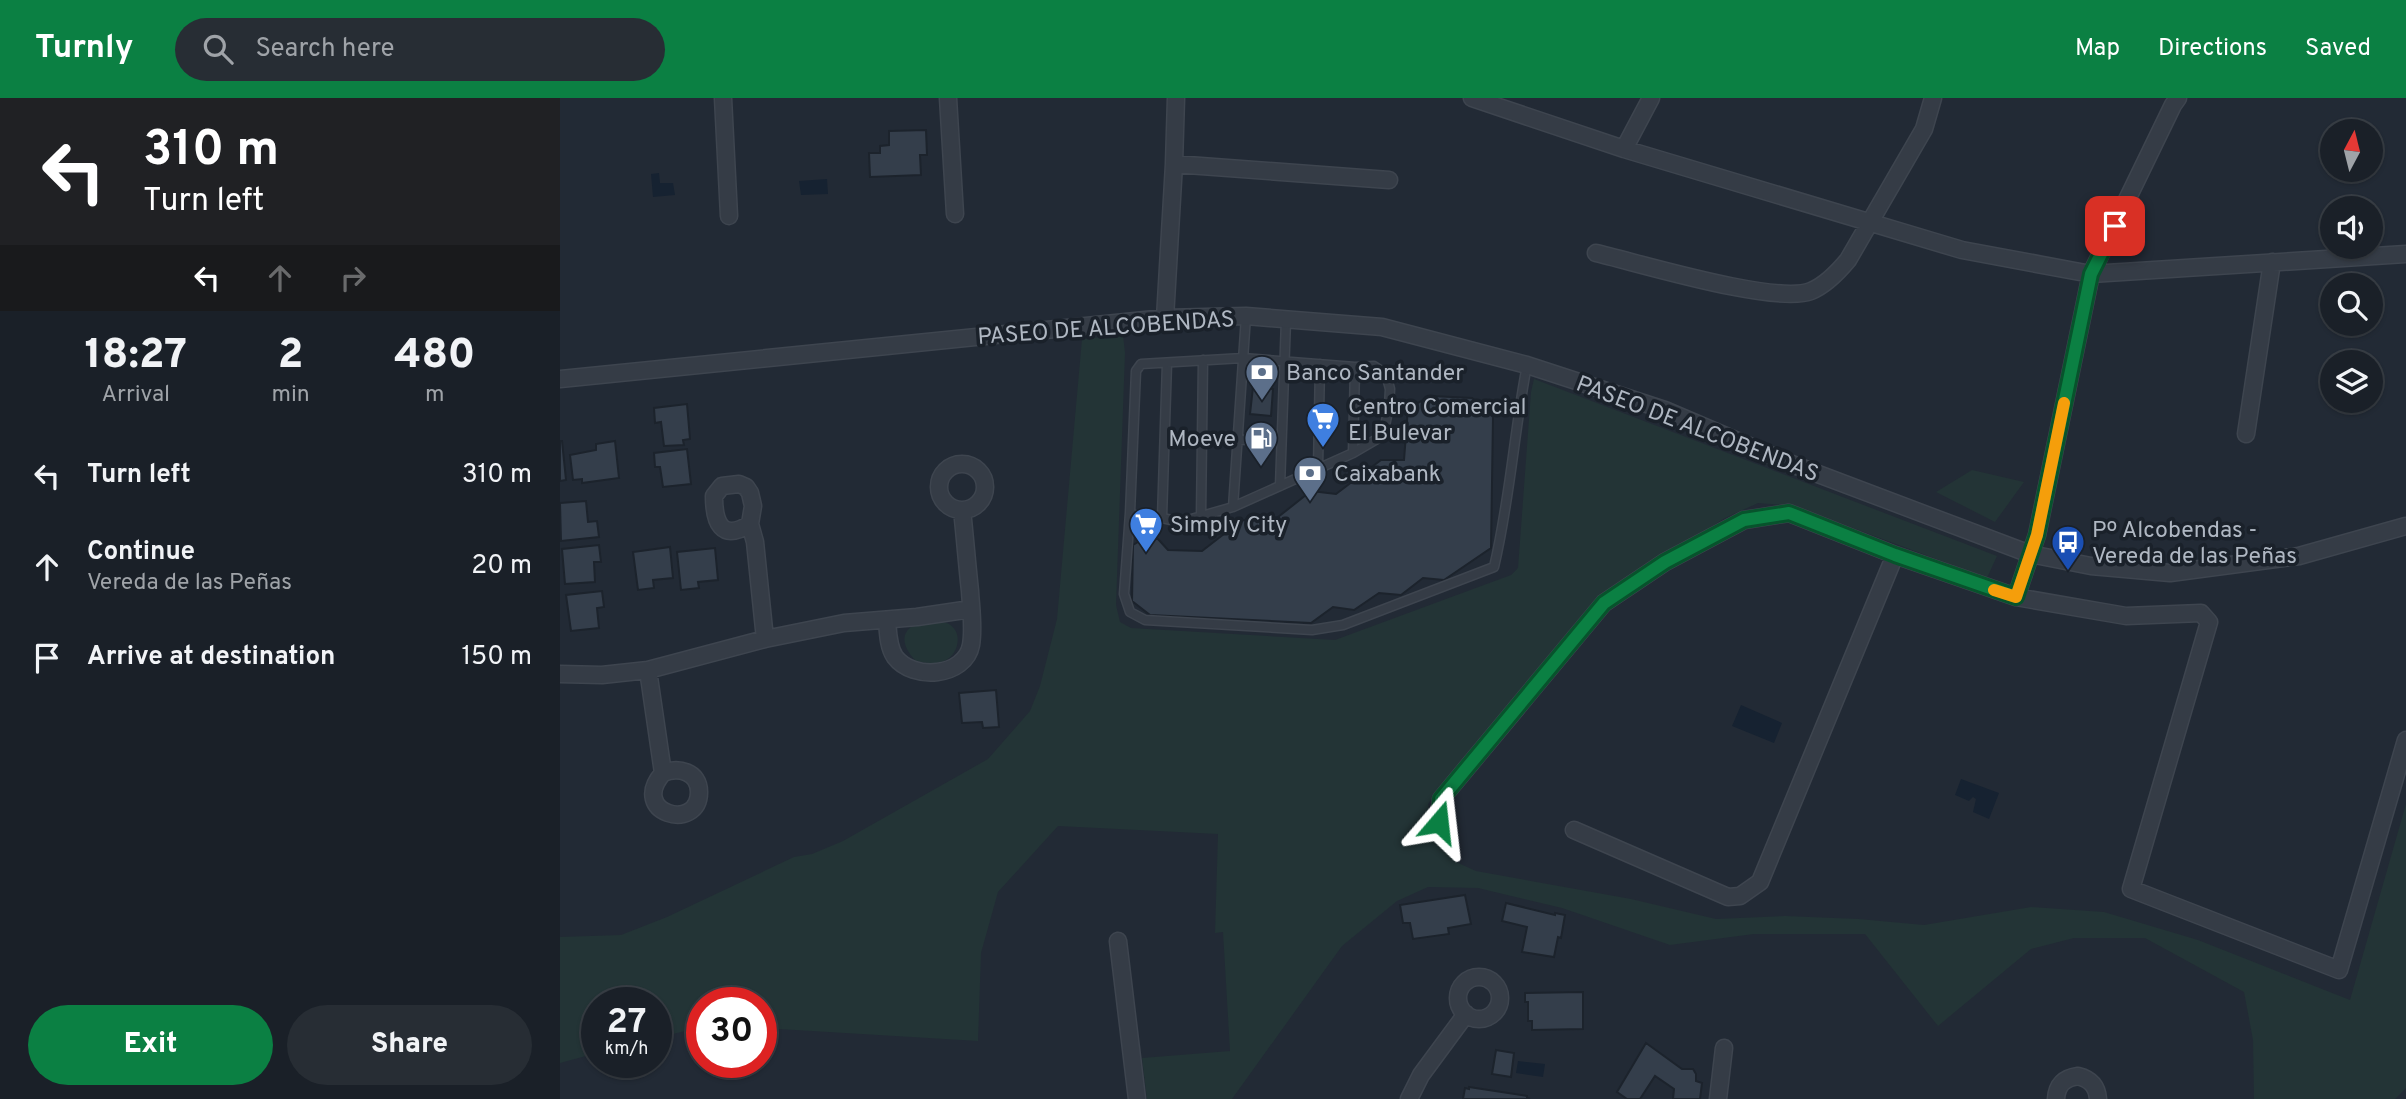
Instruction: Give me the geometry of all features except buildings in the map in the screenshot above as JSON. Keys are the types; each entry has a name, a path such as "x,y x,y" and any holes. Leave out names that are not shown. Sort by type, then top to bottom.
{"street":[{"path":"723,98 729,216"},
{"path":"948,98 955,214"},
{"path":"1165,318 1176,98"},
{"path":"1472,98 1624,149 1962,250 2091,274 2406,254"},
{"path":"1624,149 1651,98"},
{"path":"1596,253 1764,293 1793,294 1811,291 1834,276 1848,260 1924,129 1933,98"},
{"path":"2016,597 2037,535 2091,274 2178,98"},
{"path":"1174,164 1389,180"},
{"path":"2246,434 2272,262"},
{"name":"PASEO DE ALCOBENDAS","path":"560,379 1165,318 1246,316 1382,327 1527,365 1665,410 1790,463 2030,554 2091,566 2170,573 2299,556 2406,526"},
{"path":"887,620 889,642 894,656 902,664 917,670 945,671 957,666 966,657 971,646 971,609 962,510"},
{"path":"1448,838 1439,822 1441,799 1604,603 1665,562 1744,520 1789,513 1895,555 2016,597 2126,616 2202,613 2209,622 2131,889 2339,970 2406,740"},
{"path":"750,524 755,542 765,639"},
{"path":"1574,830 1728,897 1740,896 1760,882 1895,555"},
{"path":"560,674 602,675 648,670 765,639 844,624 971,609"},
{"path":"648,670 663,773"},
{"path":"1118,941 1137,1099"},
{"path":"1409,1099 1421,1075 1466,1014"},
{"path":"1718,1099 1724,1048"},
{"path":"2056,1099 2058,1088 2063,1082 2078,1076 2092,1082 2098,1099"}],"lane":[{"path":"1233,507 1246,316"},
{"path":"1280,486 1286,320"},
{"path":"1130,513 1140,517 1181,522 1201,517 1233,507 1353,453 1377,439 1385,426 1390,389 1386,374 1374,366 1320,365 1243,358 1140,364 1136,371 1124,594 1130,612 1145,620 1312,630 1343,625 1494,567 1504,523 1515,427 1527,365"},
{"path":"1201,517 1203,360"},
{"path":"1162,518 1167,363"},
{"path":"1318,468 1320,365"},
{"path":"1353,453 1355,367"},
{"path":"1237,440 1281,439"}],"shaded area":[{"path":"1123,335 1125,353 1116,605 1120,622 1131,628 1335,640 1511,575 1518,568 1534,379 1997,556 1987,578 1794,506 1758,503 1725,518 1600,597 1440,786 1428,804 1434,838 1456,862 1476,871 1631,899 1716,919 1785,916 1924,925 2031,907 2104,912 2198,940 2350,1000 2406,804 2406,1088 2395,1099 2254,1099 2253,1040 2244,992 2145,938 2074,938 2031,949 1938,1026 1865,934 1754,934 1670,945 1562,908 1478,888 1428,887 1397,901 1342,946 1232,1099 1147,1099 1142,1058 1230,1051 1223,932 1215,933 1218,834 1058,826 998,892 981,953 978,1041 777,1029 777,987 686,987 686,1031 672,1034 672,987 581,987 581,1057 560,1063 560,937 621,935 667,917 794,857 812,854 843,841 988,759 1030,711 1040,686 1057,619 1082,339"},
{"path":"1972,470 2024,482 1995,522 1936,492"},
{"path":"932,620 947,623 954,628 958,638 956,649 949,658 941,662 916,661 906,646 906,634 915,625"}],"water":[{"path":"659,173 660,183 673,183 675,195 653,197 651,174"},
{"path":"827,179 828,194 801,195 799,181"},
{"path":"1741,705 1782,723 1774,743 1732,726"},
{"path":"1961,779 1999,793 1989,819 1973,812 1976,799 1973,797 1969,801 1955,795"},
{"path":"1518,1061 1545,1064 1543,1077 1516,1073"}],"slow traffic":[{"path":"1994,590 2016,597 2037,535 2064,403"}],"place":[{"name":"Banco Santander","path":"1262,402"},
{"name":"Centro Comercial El Bulevar","path":"1323,449"},
{"name":"Moeve","path":"1261,468"},
{"name":"Caixabank","path":"1310,503"},
{"name":"Simply City","path":"1146,554"},
{"name":"Pº Alcobendas - Vereda de las Peñas","path":"2068,572"}],"route":[{"path":"1439,822 1441,799 1604,603 1665,562 1744,520 1789,513 1895,555 2016,597 2037,535 2091,274 2115,226"}]}
